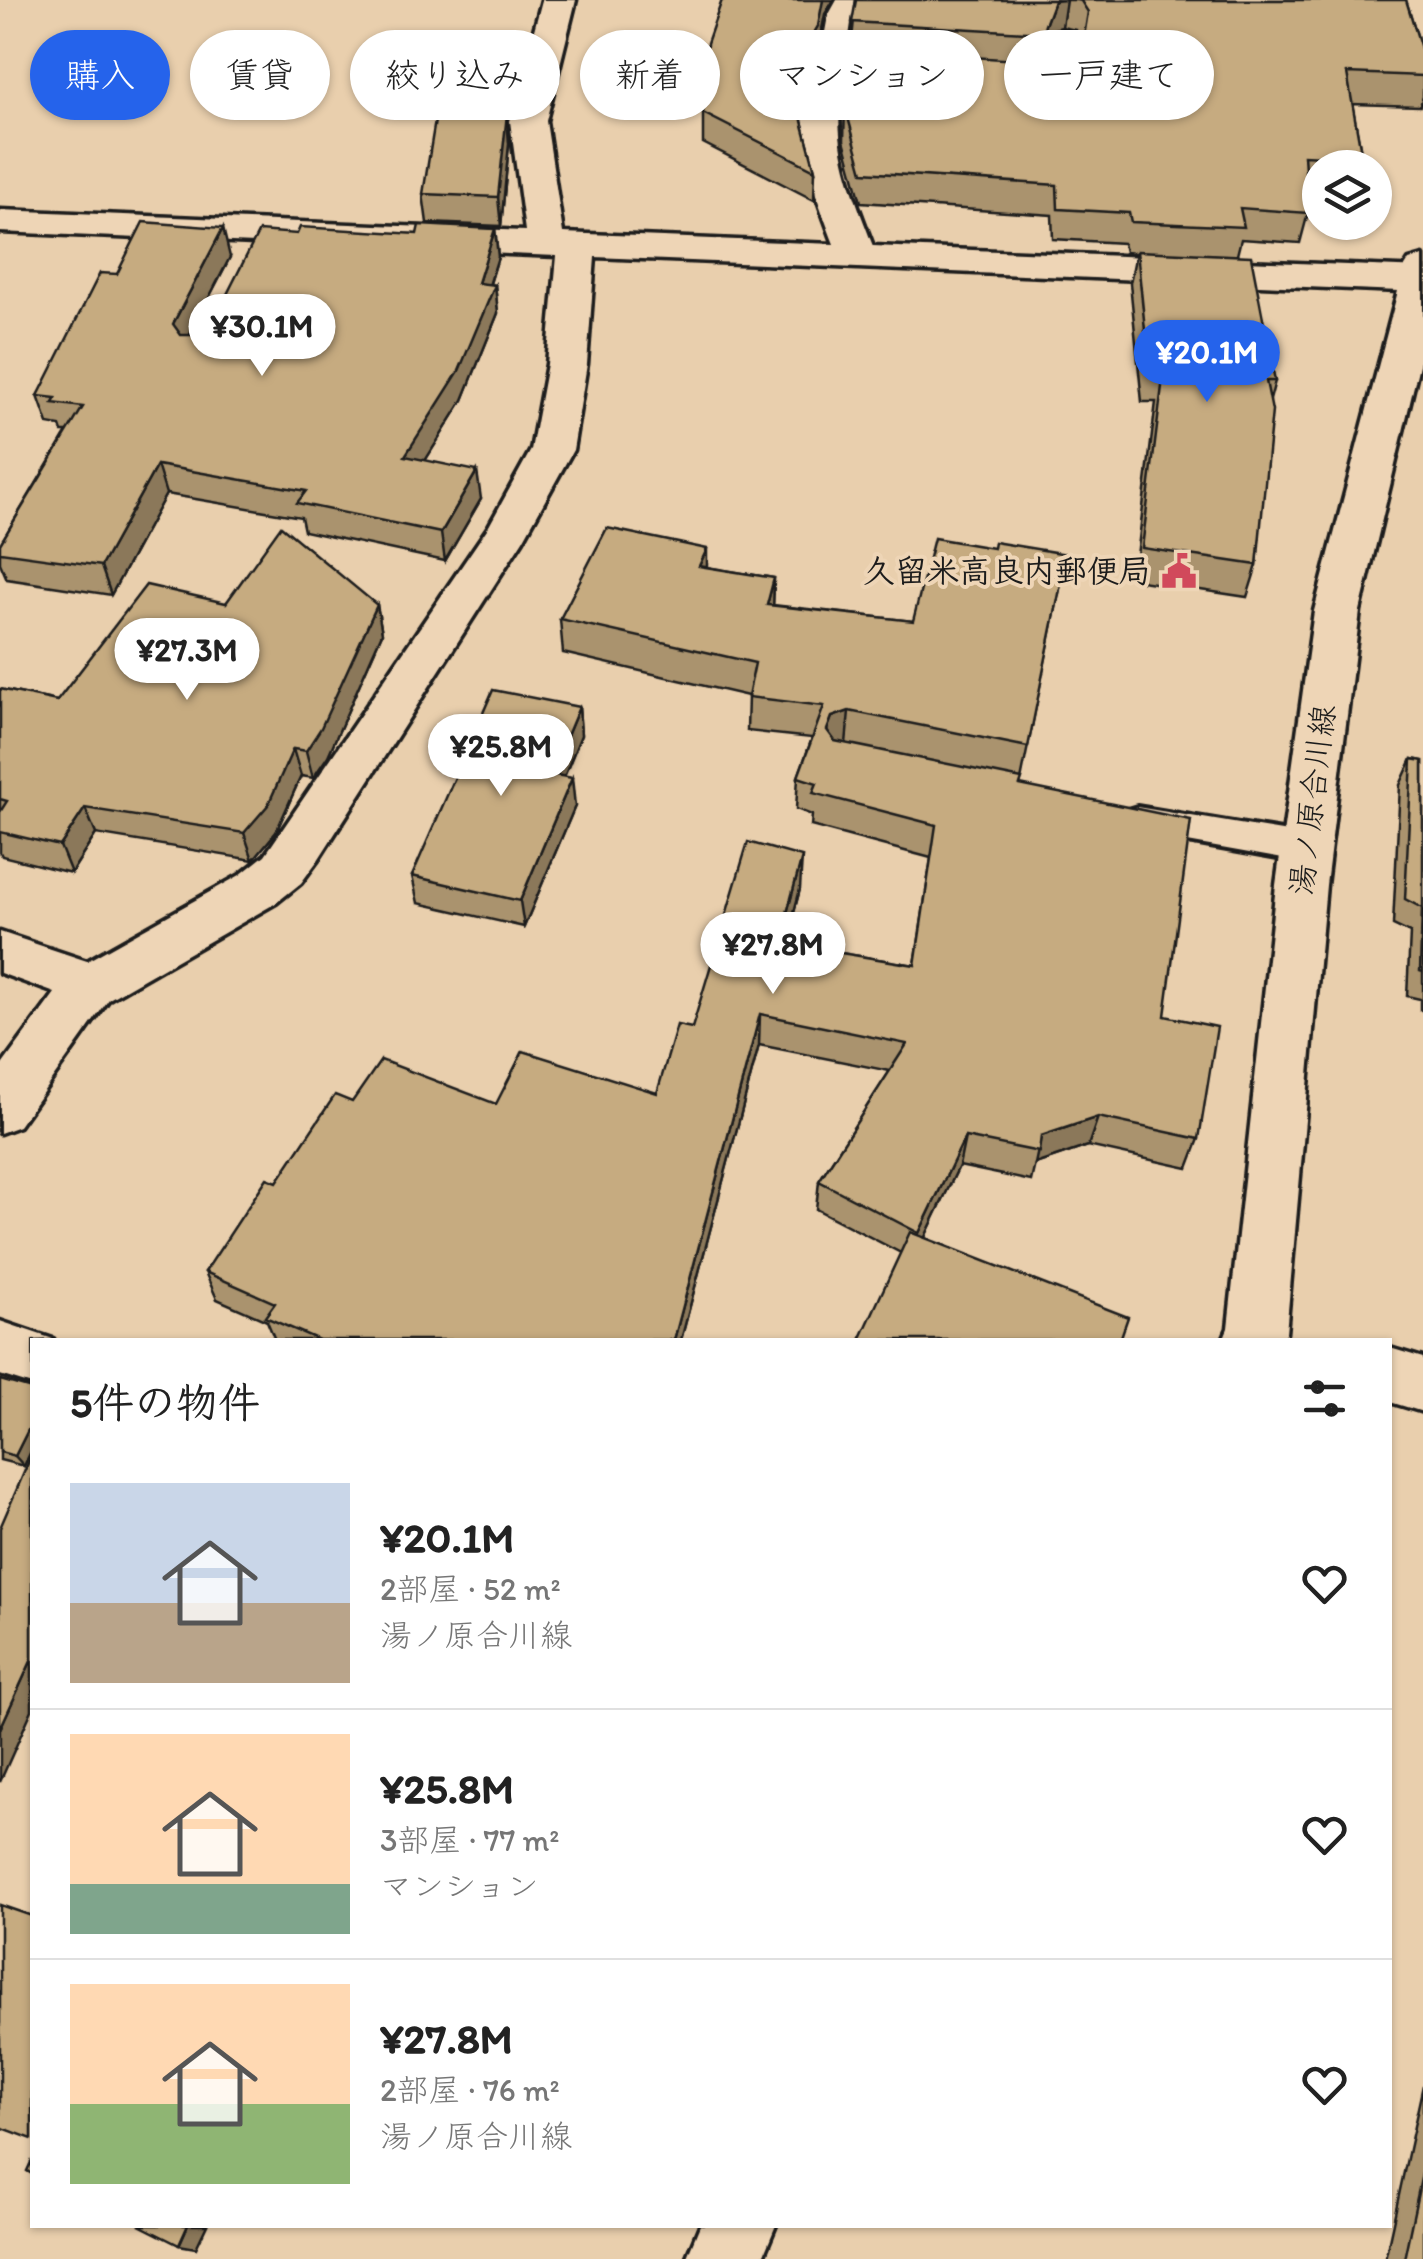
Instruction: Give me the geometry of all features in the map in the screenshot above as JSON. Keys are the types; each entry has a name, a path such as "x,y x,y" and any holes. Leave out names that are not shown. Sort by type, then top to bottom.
{"street":[{"path":"0,1110 91,984 258,889 284,869 508,530 552,450 567,364 561,250 528,121 559,0"},
{"path":"820,120 824,168 858,257"},
{"path":"0,221 261,231 561,250 1422,276"},
{"name":"湯ノ原合川線","path":"1263,1338 1306,848 1337,611 1422,276"},
{"path":"0,952 91,984"},
{"path":"0,1348 30,1357"},
{"path":"1392,1375 1423,1385"},
{"path":"724,2259 737,2228"}],"lane":[{"path":"838,30 849,0"},
{"path":"243,266 261,231"},
{"path":"1095,812 1306,848"}],"building":[{"path":"722,0 823,0 816,30 740,30 740,120 802,120 815,170 717,120 720,120 720,30 712,30"},
{"path":"856,0 1058,0 1054,1 1043,30 852,22"},
{"path":"1077,0 1406,0 1423,55 1423,76 1347,73 1361,150 1302,150 1302,213 1240,208 1244,227 1131,222 1129,213 1058,209 1057,185 863,172 849,120 984,120 984,58 1004,59 1004,120 1214,120 1214,30 1085,30 1088,12"},
{"path":"435,120 506,120 498,197 423,194"},
{"path":"143,222 223,228 173,324 181,335 202,335 210,328 259,231 297,234 300,227 417,234 419,225 495,229 478,283 495,285 459,371 405,456 477,471 441,533 297,503 306,491 157,465 101,566 0,552 0,544 83,407 53,403 56,398 38,396 100,273 117,274"},
{"path":"1137,251 1251,256 1275,381 1266,381 1272,411 1257,565 1142,548 1164,370 1149,369"},
{"path":"281,526 377,605 321,728 306,751 293,749 268,805 244,833 85,808 60,846 0,832 0,812 7,801 0,799 0,689 57,701 146,585 226,603"},
{"path":"607,528 707,549 699,566 774,578 767,605 913,621 934,538 993,548 994,542 1067,554 1028,747 849,711 832,717 827,730 835,741 1022,779 1020,785 1191,820 1165,1016 1217,1027 1199,1139 1098,1117 1041,1136 1039,1152 965,1137 919,1233 819,1181 907,1044 760,1014 675,1338 314,1338 265,1317 275,1303 205,1272 267,1178 277,1182 335,1095 352,1102 381,1060 496,1104 523,1051 657,1093 677,1025 692,1028 748,842 802,857 779,943 915,965 936,825 813,793 817,783 798,777 824,706 748,697 755,663 560,619"},
{"path":"493,690 579,707 551,774 572,778 520,901 412,876"},
{"path":"1412,759 1423,761 1423,972 1422,908 1405,899"},
{"path":"910,1232 1128,1317 1121,1338 861,1338"},
{"path":"0,1380 30,1388 30,1426 15,1456 0,1452"},
{"path":"30,1459 30,1663 0,1729 0,1528"},
{"path":"0,1905 30,1915 30,2138 0,2127"},
{"path":"1423,2169 1423,2259 1404,2259"},
{"path":"145,2228 187,2228 179,2245"}],"place":[{"name":"久留米高良内郵便局","path":"1179,571"}]}
